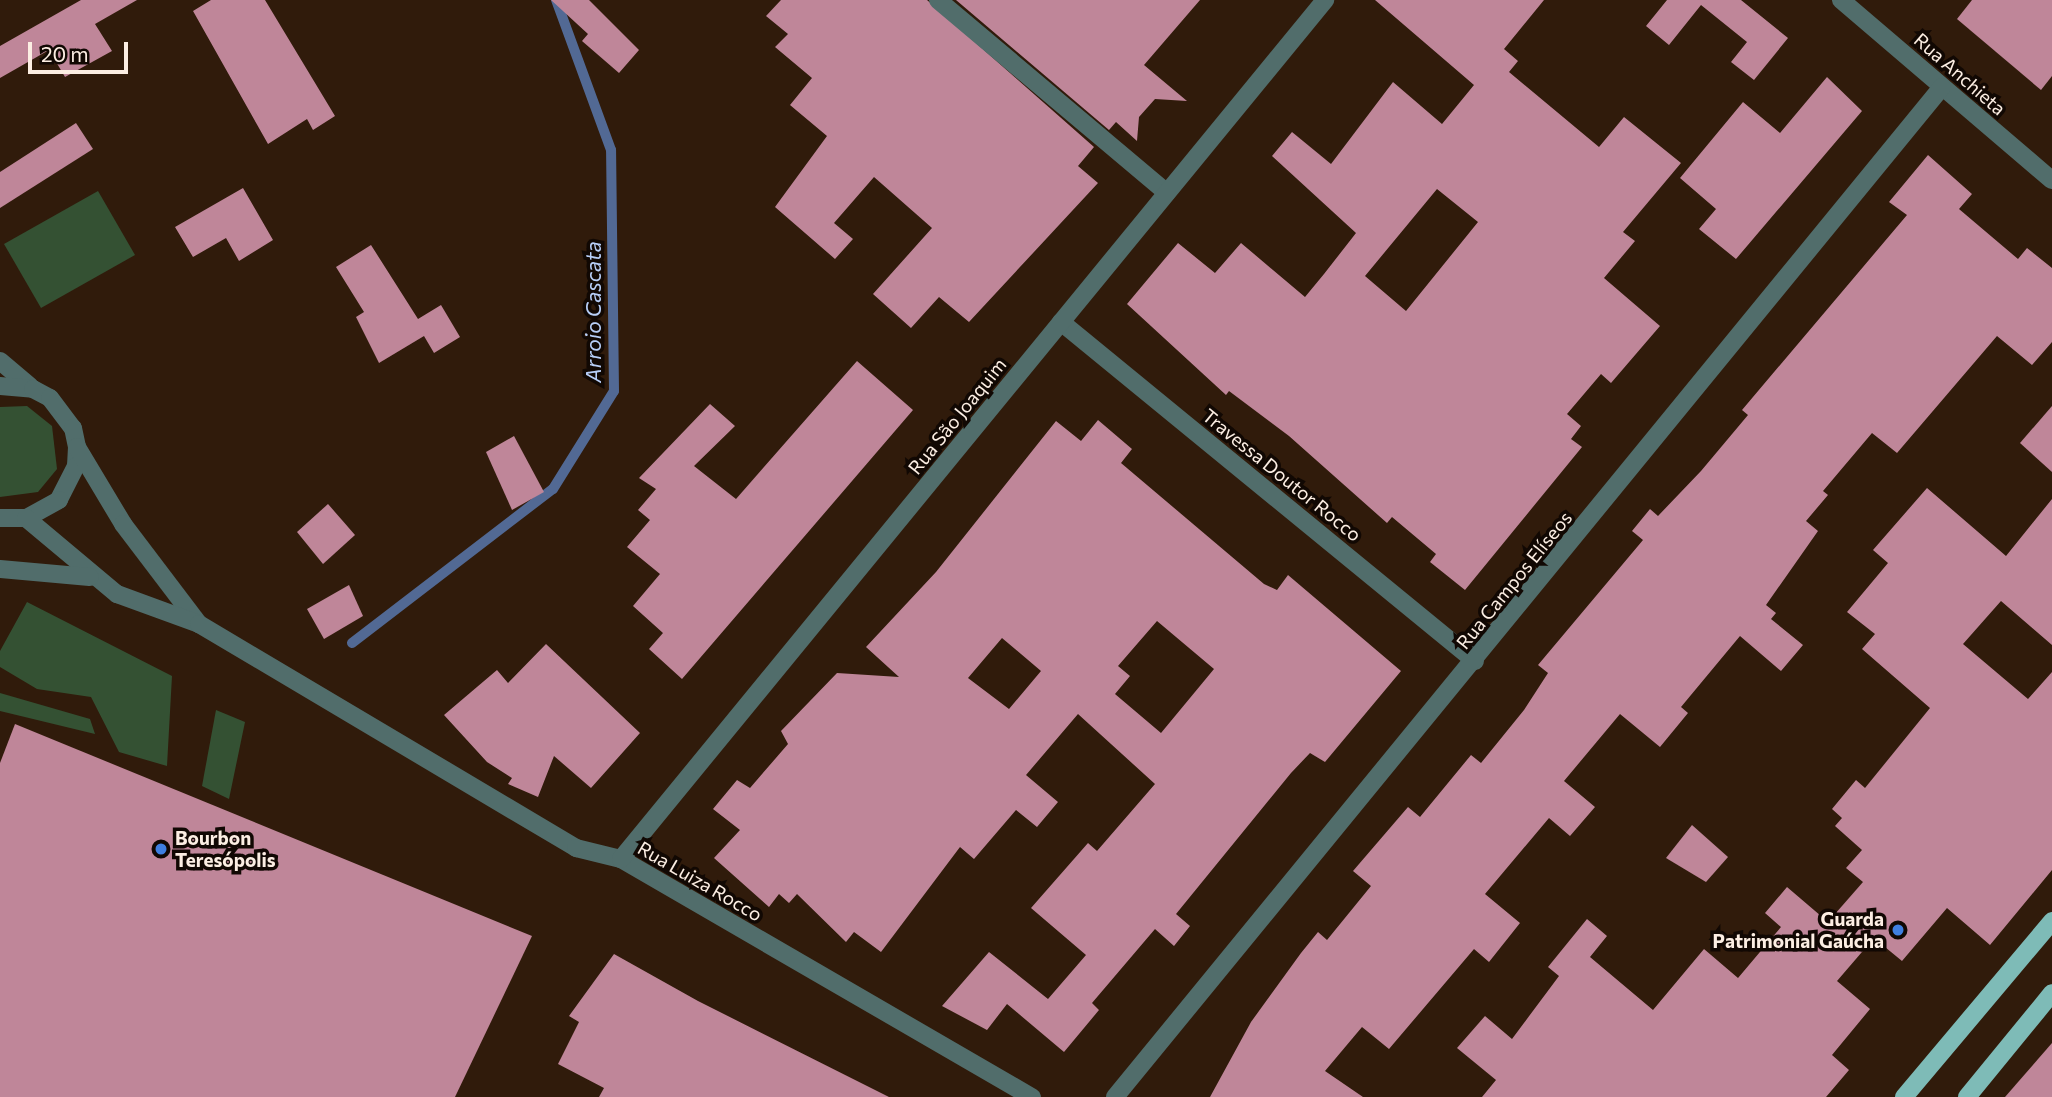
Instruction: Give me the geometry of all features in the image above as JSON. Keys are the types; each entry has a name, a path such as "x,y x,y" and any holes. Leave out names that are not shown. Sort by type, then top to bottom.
{"main road":[{"path":"1904,1097 2052,921"},
{"path":"1967,1097 2052,993"}],"street":[{"path":"938,0 1167,194"},
{"name":"Rua São Joaquim","path":"621,859 1325,0"},
{"name":"Rua Anchieta","path":"1842,0 2052,180"},
{"name":"Rua Campos Elíseos","path":"1115,1097 1475,661 1942,87"},
{"name":"Travessa Doutor Rocco","path":"1061,322 1475,661"},
{"path":"0,361 63,411 77,447 123,524 199,624"},
{"path":"0,386 33,389"},
{"path":"2,521 26,518 59,500 76,466 77,447"},
{"path":"26,518 93,578 117,594 199,624"},
{"path":"0,569 93,578"},
{"name":"Rua Luiza Rocco","path":"199,624 576,848 621,859 1032,1097"}],"green space":[{"path":"98,191 135,255 41,308 4,244"},
{"path":"27,406 52,426 57,469 38,492 0,497 0,407"},
{"path":"27,602 172,676 167,766 119,752 91,697 37,689 0,667 0,651"},
{"path":"0,693 90,719 95,734 0,711"},
{"path":"216,710 245,722 229,799 202,786"}],"building":[{"path":"81,0 137,0 95,24 112,51 65,77 49,50 0,78 0,46"},
{"path":"211,0 265,0 335,116 313,130 307,119 268,144 193,11"},
{"path":"551,0 589,0 639,50 619,73 582,41 588,34"},
{"path":"781,0 927,0 1094,147 1078,166 1098,183 969,322 939,297 911,328 873,294 932,228 874,177 834,223 853,239 835,259 775,207 827,136 790,105 812,78 775,47 788,34 766,16"},
{"path":"956,0 1200,0 1144,65 1187,101 1155,99 1139,117 1137,141 1116,122 1109,130"},
{"path":"1375,0 1544,0 1504,49 1518,61 1509,72 1599,147 1624,117 1681,163 1623,232 1635,241 1604,278 1660,326 1611,383 1601,374 1567,414 1581,426 1571,439 1582,447 1465,590 1430,562 1436,554 1392,517 1387,523 1289,436 1229,391 1226,395 1127,304 1178,243 1215,273 1241,243 1305,297 1356,233 1272,156 1292,132 1331,164 1393,82 1442,124 1474,85","holes":["1437,189 1478,222 1406,311 1365,276"]},
{"path":"1667,0 1741,0 1788,38 1754,80 1731,62 1747,42 1701,5 1669,45 1646,26"},
{"path":"1972,0 2052,0 2052,76 2041,90 1957,19"},
{"path":"1827,77 1862,111 1736,259 1699,229 1716,209 1680,178 1743,102 1780,133"},
{"path":"76,123 93,149 0,208 0,172"},
{"path":"1928,155 1972,194 1959,209 2018,259 2027,248 2052,268 2052,342 2032,365 1997,336 1897,453 1872,433 1823,491 1828,495 1806,521 1818,531 1766,605 1776,613 1771,619 1803,645 1781,671 1740,636 1681,707 1688,713 1660,747 1620,714 1564,781 1595,807 1570,836 1549,818 1485,894 1520,923 1489,962 1474,949 1389,1049 1362,1027 1325,1071 1363,1097 1210,1097 1251,1022 1301,953 1318,932 1327,940 1371,886 1353,871 1408,807 1420,817 1471,755 1481,763 1524,710 1548,673 1538,665 1643,540 1632,531 1650,509 1658,516 1701,471 1748,415 1742,410 1907,215 1889,202"},
{"path":"243,188 273,240 239,261 226,238 193,257 175,227"},
{"path":"371,245 418,319 441,305 460,337 434,353 424,336 379,363 356,317 364,312 336,267"},
{"path":"857,361 913,410 682,679 649,649 663,633 633,606 660,574 627,547 650,520 638,510 656,489 639,478 710,404 735,426 694,466 736,499"},
{"path":"2052,406 2052,472 2020,443"},
{"path":"1098,420 1132,449 1121,463 1264,584 1277,590 1288,575 1401,671 1325,762 1310,753 1291,773 1176,914 1190,926 1174,946 1155,929 1092,1003 1099,1010 1064,1052 1007,1004 987,1030 942,1006 989,952 1048,999 1086,955 1031,908 1088,843 1097,851 1155,784 1078,714 1026,775 1058,802 1037,827 1016,810 974,859 960,847 881,952 854,932 846,942 797,894 789,903 779,894 769,907 714,858 740,830 713,809 737,780 750,788 788,744 781,731 837,673 899,677 866,647 936,572 1056,421 1081,441","holes":["1157,621 1214,669 1161,733 1115,694 1130,676 1118,666","1002,638 1041,671 1009,709 968,678"]},
{"path":"514,436 544,492 512,510 486,452"},
{"path":"1927,488 2006,556 2052,499 2052,645 2001,601 1963,644 2028,699 2052,672 2052,870 1990,945 1947,908 1902,961 1874,938 1837,981 1870,1009 1832,1055 1849,1070 1826,1097 1482,1097 1496,1080 1457,1048 1485,1016 1512,1039 1559,976 1548,967 1587,919 1607,936 1590,957 1653,1010 1704,949 1738,978 1781,927 1765,913 1787,887 1828,922 1863,882 1846,868 1862,850 1835,826 1842,818 1832,809 1856,780 1865,788 1930,708 1862,649 1875,634 1847,612 1888,563 1873,550"},
{"path":"328,504 355,535 323,564 297,532"},
{"path":"349,585 363,616 324,639 307,609"},
{"path":"546,644 640,733 591,788 554,756 538,797 508,784 512,778 487,762 444,715 497,670 508,683"},
{"name":"Bourbon Teresópolis","path":"15,724 532,936 455,1097 0,1097 0,763"},
{"path":"1692,825 1728,857 1706,882 1666,858"},
{"path":"614,954 698,1001 889,1097 599,1097 604,1088 558,1064 579,1022 569,1016"},
{"path":"2052,1043 2052,1097 2005,1097"}],"waterway":[{"name":"Arroio Cascata","path":"352,643 553,489 614,391 611,150 556,0"}],"place":[{"name":"Bourbon Teresópolis","path":"161,849"},
{"name":"Guarda Patrimonial Gaúcha","path":"1898,930"}]}
